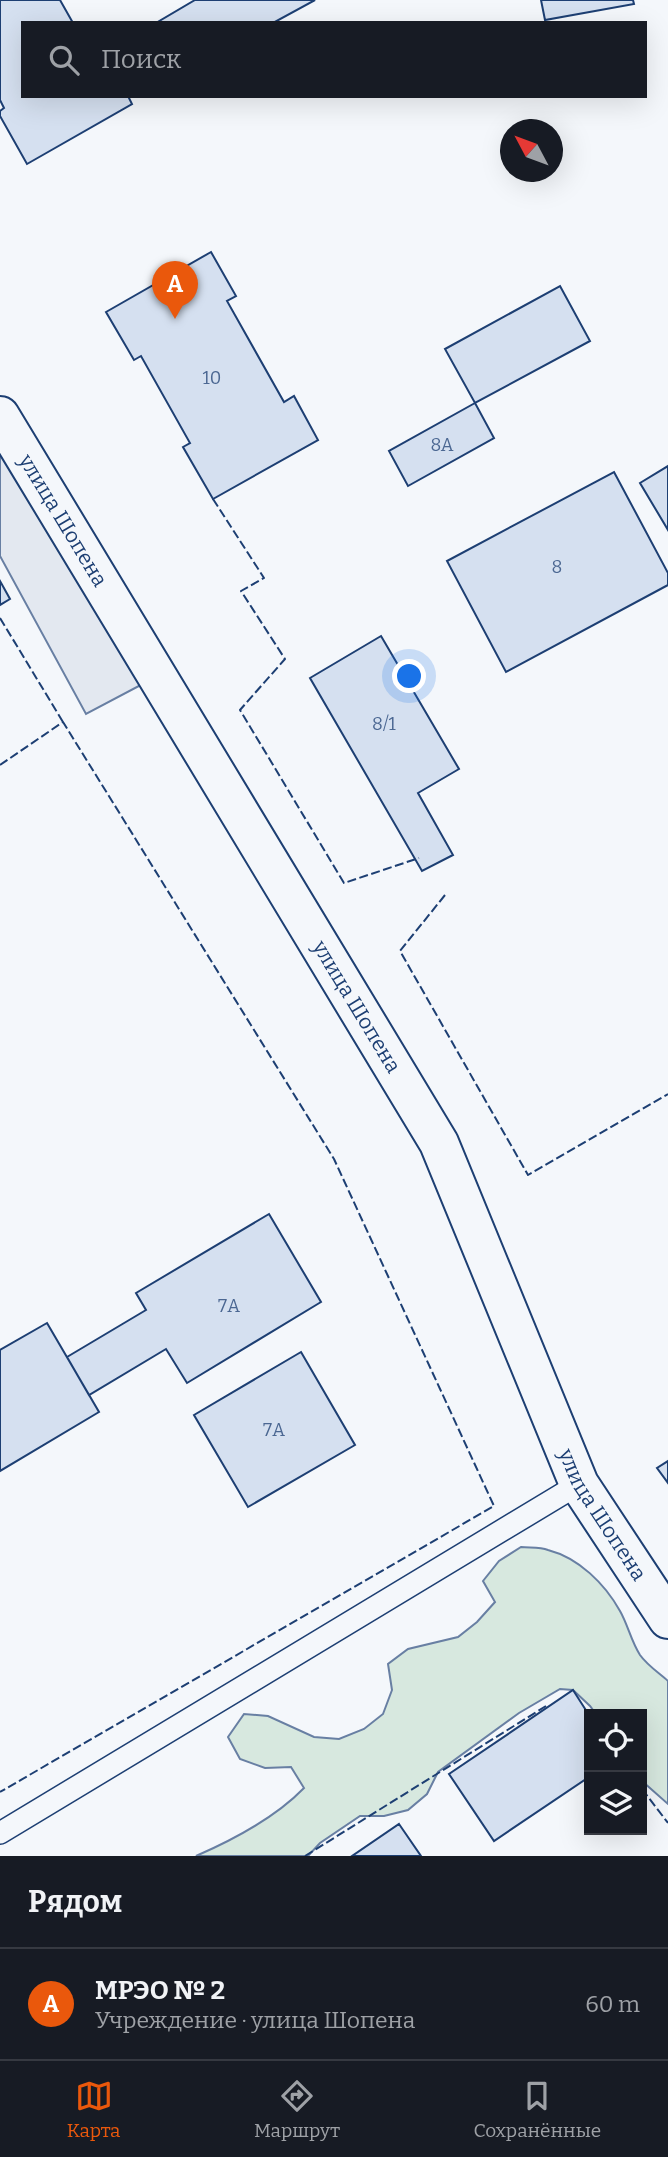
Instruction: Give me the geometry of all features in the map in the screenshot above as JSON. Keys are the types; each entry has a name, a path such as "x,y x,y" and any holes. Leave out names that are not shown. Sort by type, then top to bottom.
{"street":[{"name":"улица Шопена","path":"0,416 439,1143 579,1484 668,1619"}],"lane":[{"path":"0,1832 579,1484"}],"shaded area":[{"path":"0,425 154,678 86,714 0,556"},
{"path":"521,1547 542,1548 570,1559 590,1573 614,1601 640,1655 668,1681 668,1804 647,1785 647,1709 592,1709 573,1690 560,1689 519,1713 438,1772 427,1794 408,1810 384,1816 360,1816 320,1843 308,1856 196,1856 254,1827 304,1788 291,1767 265,1768 240,1759 228,1737 244,1714 268,1716 314,1737 339,1739 364,1729 383,1714 392,1690 388,1664 408,1649 458,1637 477,1622 495,1602 483,1581 499,1561"}],"building":[{"path":"0,0 60,0 72,21 21,21 21,98 129,98 132,104 27,164 0,116 0,111 4,108 0,100"},
{"path":"195,0 315,0 277,21 159,21"},
{"path":"541,0 633,0 634,4 545,20"},
{"path":"211,252 236,296 227,301 284,402 294,396 318,440 213,499 183,447 190,443 141,356 134,360 106,312"},
{"path":"560,286 590,341 475,403 445,349"},
{"path":"475,403 494,438 408,486 389,451"},
{"path":"668,466 668,530 640,483"},
{"path":"614,472 668,573 668,585 506,672 447,561"},
{"path":"0,581 10,599 0,605"},
{"path":"381,636 459,769 418,793 453,855 422,871 310,678"},
{"path":"269,1214 321,1302 187,1383 166,1349 89,1395 67,1357 146,1310 136,1293"},
{"path":"47,1323 99,1412 0,1471 0,1350"},
{"path":"301,1352 355,1445 248,1507 194,1415"},
{"path":"668,1461 668,1483 657,1468"},
{"path":"573,1690 585,1709 584,1780 494,1841 449,1774"},
{"path":"399,1824 421,1856 352,1856"}],"fence":[{"path":"213,499 264,578 241,591 285,659 240,710 344,883 419,858"},
{"path":"0,618 63,722"},
{"path":"0,765 63,722 334,1159 494,1506 0,1792"},
{"path":"445,895 400,951 528,1175 668,1094"},
{"path":"305,1856 546,1706"},
{"path":"647,1796 668,1823"}],"place":[{"name":"МРЭО № 2","path":"175,319"}]}
